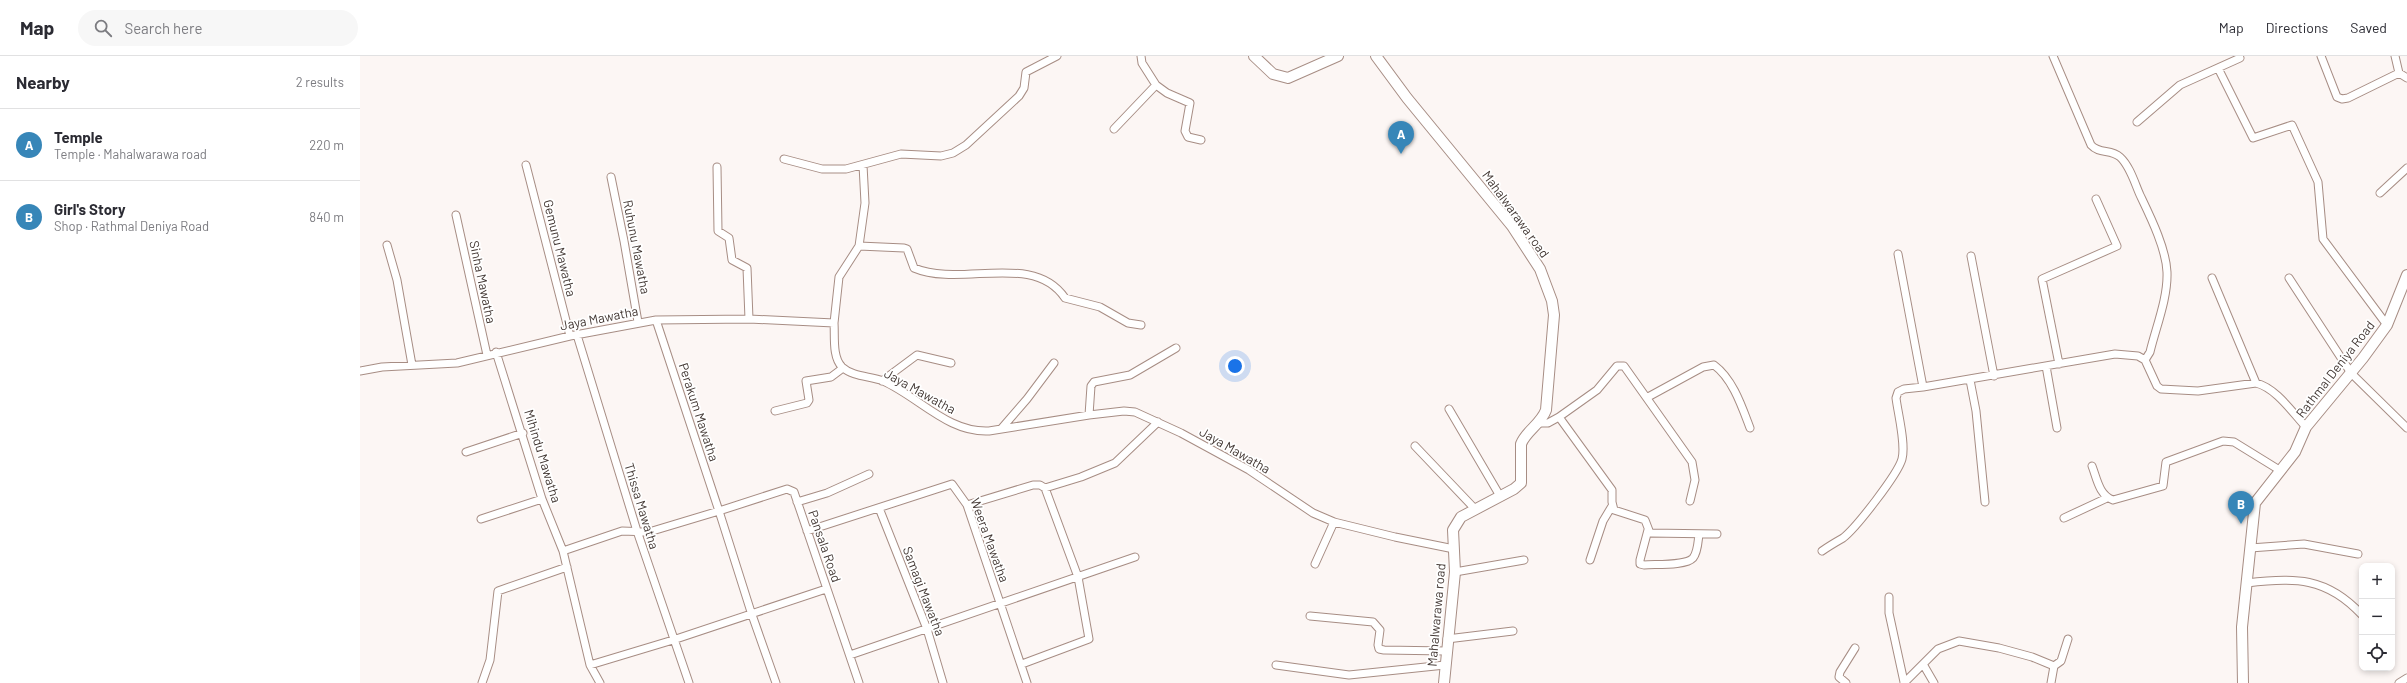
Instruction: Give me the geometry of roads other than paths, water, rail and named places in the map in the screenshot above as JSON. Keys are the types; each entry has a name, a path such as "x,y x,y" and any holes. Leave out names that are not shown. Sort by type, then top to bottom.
{"street":[{"path":"784,160 822,169 846,169 901,154 941,156 953,153 966,145 1019,96 1024,88 1026,72 1058,56"},
{"path":"1141,56 1142,63 1156,85 1167,93 1190,103 1185,131 1188,137 1201,140"},
{"path":"1254,56 1273,74 1288,78 1338,56"},
{"name":"Mahalwarawa road","path":"1376,56 1512,226 1540,270 1552,301 1554,330 1546,410 1539,423 1523,438 1521,444 1521,484 1460,517 1453,530 1455,572 1447,639 1444,683"},
{"path":"2053,56 2091,145 2095,150 2115,154 2124,162 2152,220 2164,256 2167,271 2166,288 2150,352 2145,360"},
{"path":"2321,56 2337,97 2342,99 2348,98 2399,73"},
{"path":"2395,56 2399,73 2407,78"},
{"path":"2137,122 2180,85 2240,58"},
{"path":"2218,68 2253,138 2292,125 2318,182 2323,239 2387,325"},
{"path":"1114,129 1156,85"},
{"name":"Gemunu Mawatha","path":"526,165 573,335"},
{"path":"775,411 807,402 809,400 806,381 832,377 843,368 838,362 836,353 834,323 839,277 859,246 865,203 863,165"},
{"path":"717,166 718,230 729,238 732,260 747,268 749,320"},
{"path":"2380,194 2407,168"},
{"name":"Ruhunu Mawatha","path":"611,177 638,322"},
{"path":"2059,364 2042,279 2117,246 2096,199"},
{"name":"Sinha Mawatha","path":"456,215 487,355"},
{"path":"387,245 397,280 412,365"},
{"path":"859,246 907,249 914,268 928,272 968,276 1011,272 1027,275 1054,284 1065,298 1100,307 1128,323 1141,325"},
{"path":"1898,254 1923,387"},
{"path":"1971,256 1994,376"},
{"name":"Rathmal Deniya Road","path":"2243,683 2242,627 2255,503 2295,452 2306,427 2351,373 2387,325 2407,275"},
{"path":"2212,278 2256,383"},
{"path":"2289,278 2351,373 2407,428"},
{"name":"Jaya Mawatha","path":"360,371 412,365 457,363 496,352 573,335 638,322 656,320 749,320 834,323"},
{"name":"Perakum Mawatha","path":"656,320 719,512"},
{"name":"Thissa Mawatha","path":"573,335 688,683"},
{"path":"1089,415 1091,386 1094,382 1130,375 1176,348"},
{"name":"Mihindu Mawatha","path":"496,352 523,433 542,498 563,551 590,665 600,683"},
{"path":"882,381 918,354 951,363"},
{"path":"1822,551 1844,537 1853,528 1898,471 1903,459 1903,449 1896,398 1898,392 1904,389 1970,380 2115,354 2138,356 2145,360 2161,389 2198,392 2256,383 2274,392 2306,427"},
{"path":"1001,429 1027,400 1054,363"},
{"path":"1539,423 1548,423 1559,418 1605,383 1612,371 1621,365 1628,368 1692,462 1695,480 1690,501"},
{"path":"1648,398 1703,367 1714,365 1719,369 1733,389 1750,428"},
{"path":"2046,366 2057,428"},
{"name":"Jaya Mawatha","path":"843,368 856,374 882,381 958,426 979,432 1129,410 1158,422 1250,470 1313,513 1334,522 1395,537 1454,549"},
{"path":"1970,380 1976,411 1985,502"},
{"path":"1449,409 1500,496"},
{"path":"1559,418 1612,490 1612,506 1603,522 1590,560"},
{"path":"1045,488 1081,477 1115,463 1158,422"},
{"path":"466,452 523,433"},
{"path":"2092,466 2100,490 2107,498 2113,500 2159,488 2164,482 2166,462 2223,441 2234,442 2244,446 2281,471"},
{"path":"1414,446 1475,509"},
{"path":"798,502 827,493 869,474"},
{"name":"Weera Mawatha","path":"807,532 952,484 967,505 999,603 1022,664 1027,683"},
{"path":"967,505 1040,484 1045,488 1078,577 1089,639 1022,664"},
{"name":"Pansala Road","path":"719,512 788,490 794,492 859,683"},
{"path":"481,519 542,498"},
{"path":"2064,518 2107,498"},
{"path":"1612,506 1614,510 1645,520 1648,530 1640,564 1685,562 1692,558 1696,552 1699,534"},
{"name":"Samagi Mawatha","path":"879,508 927,629 943,683"},
{"path":"563,551 622,531 650,532 719,512 751,612 776,683"},
{"path":"1315,564 1334,522"},
{"path":"1648,530 1653,534 1717,534"},
{"path":"2250,548 2304,544 2358,554"},
{"path":"850,655 1135,557"},
{"path":"1455,572 1524,560"},
{"path":"482,683 490,660 498,591 567,567"},
{"path":"2247,583 2297,579 2337,593 2349,601 2359,612"},
{"path":"590,665 673,640 751,612 826,589"},
{"path":"1889,597 1889,612 1904,683"},
{"path":"1310,616 1373,622 1380,630 1378,645 1384,650 1446,651"},
{"path":"1447,639 1513,631"},
{"path":"2051,683 2054,666 2061,661 2068,639"},
{"path":"1904,683 1938,650 1959,641 2005,650 2054,666"},
{"path":"1846,683 1841,680 1840,672 1855,648"},
{"path":"1923,664 1934,683"},
{"path":"1276,665 1349,675 1445,665"},
{"path":"2399,683 2407,678"}],"place":[{"name":"Temple","path":"1401,154"},
{"name":"Girl's Story","path":"2241,524"}]}
